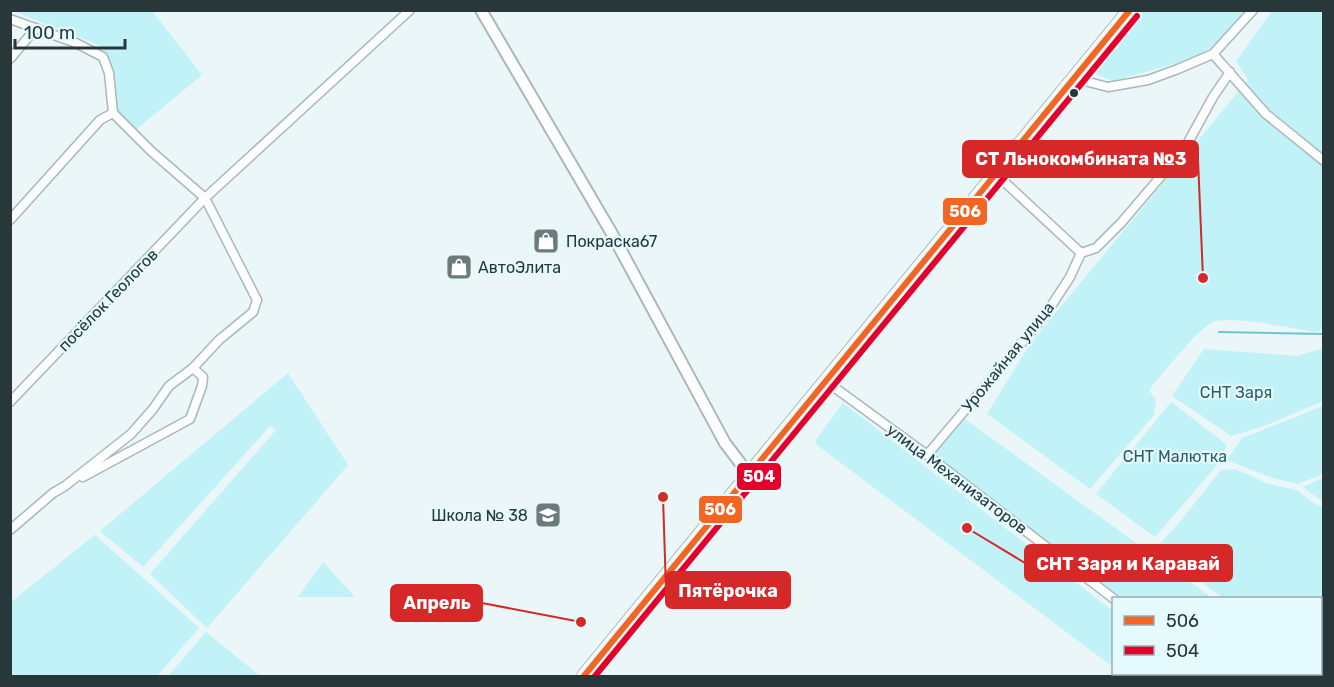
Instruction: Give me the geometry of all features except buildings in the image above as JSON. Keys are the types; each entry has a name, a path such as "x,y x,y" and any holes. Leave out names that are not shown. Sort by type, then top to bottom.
{"main road":[{"path":"584,676 1130,10"}],"street":[{"name":"посёлок Геологов","path":"10,402 205,198 410,10"},
{"path":"482,10 611,232 725,443 750,476"},
{"path":"1073,78 1108,87 1148,80 1213,54 1253,10"},
{"path":"10,19 76,43 102,57 109,73 113,113 151,151 205,198 258,300 254,312 219,340 193,368 169,386 131,434 65,486"},
{"path":"10,58 36,28"},
{"path":"1213,54 1266,114 1323,161"},
{"path":"997,175 1081,253 1096,248 1121,223 1185,148 1213,97 1230,72"},
{"path":"10,220 99,120 113,113"},
{"name":"Урожайная улица","path":"927,455 1047,314 1070,277 1081,253"},
{"path":"10,530 52,493 190,419 203,377 193,368"},
{"name":"улица Механизаторов","path":"827,382 927,455 1112,598"}],"green space":[{"path":"13,11 152,11 202,75 133,132 113,106 114,74 101,46"},
{"path":"1144,11 1251,11 1199,57 1113,81 1093,73"},
{"path":"1272,11 1323,11 1323,329 1316,332 1234,320 1213,322 1207,326 1189,342 1149,390 1156,400 1154,415 1090,489 987,414 1030,344 1248,80 1236,61"},
{"name":"СНТ Заря","path":"1323,348 1323,401 1264,426 1231,436 1172,396 1204,349 1297,356"},
{"path":"288,373 348,465 207,628 150,574 276,430 270,426 143,567 100,531"},
{"name":"СНТ Малютка","path":"1171,402 1227,445 1216,466 1155,537 1096,494"},
{"path":"843,403 1112,610 1112,666 817,445 815,441"},
{"name":"СНТ Заря","path":"1323,406 1323,474 1298,484 1272,478 1227,460 1242,438"},
{"path":"965,419 1211,597 1113,597 929,459"},
{"path":"1235,469 1269,484 1297,490 1315,504 1323,507 1323,676 1212,675 1322,675 1322,597 1222,597 1155,549 1221,470"},
{"path":"1323,478 1323,502 1303,487"},
{"path":"95,535 199,628 157,676 11,676 11,602"},
{"path":"323,562 355,597 298,597"},
{"path":"206,632 260,676 168,676"},
{"path":"1124,675 1199,676 1127,676"}],"waterway":[{"path":"1219,332 1324,334"}],"transit line":[{"name":"506","path":"584,676 1130,10"},
{"name":"504","path":"595,676 1137,16"}],"place":[{"name":"Покраска67","path":"546,241"},
{"name":"АвтоЭлита","path":"459,267"},
{"name":"СТ Льнокомбината №3","path":"1203,278"},
{"name":"Пятёрочка","path":"663,497"},
{"name":"Школа № 38","path":"548,515"},
{"name":"СНТ Заря и Каравай","path":"967,528"},
{"name":"Апрель","path":"581,622"}]}
